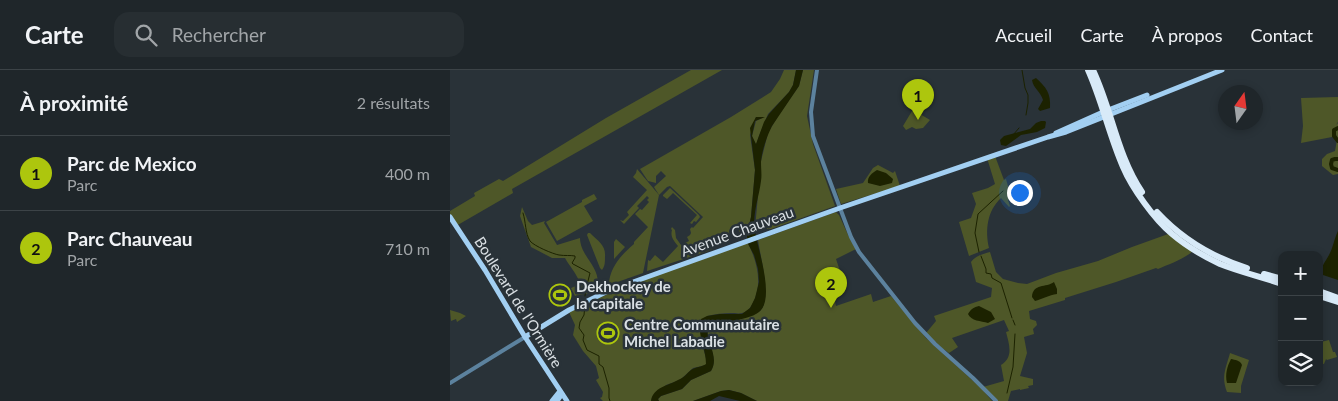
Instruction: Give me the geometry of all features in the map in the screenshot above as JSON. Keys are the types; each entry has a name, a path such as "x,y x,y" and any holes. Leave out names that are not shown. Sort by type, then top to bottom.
{"highway":[{"path":"1088,70 1133,176 1148,201 1168,223 1192,242 1218,257 1278,278"},
{"path":"1093,70 1124,168 1134,187 1156,217 1171,233 1190,247 1215,261 1278,283"},
{"path":"1323,292 1338,298"},
{"path":"1323,297 1338,302"}],"main road":[{"name":"Avenue Chauveau","path":"526,337 569,310 608,291 840,208 1066,132 1106,113 1222,70"},
{"name":"Boulevard de l'Ormière","path":"450,217 567,401"},
{"path":"552,401 561,392"},
{"path":"557,401 561,392"}],"street":[{"path":"817,70 811,112 812,125 818,149 851,237 859,252 915,323 996,401"},
{"name":"Avenue Chauveau","path":"450,383 526,337"}],"shaded area":[{"path":"691,70 722,70 512,189 513,193 456,226 450,217 450,211 475,196 474,193 499,179 503,181 606,118"},
{"path":"784,70 796,70 793,85 789,92 768,114 756,145 752,136 756,121 762,118 756,117 750,135 755,170 751,217 747,234 741,236 733,225 729,231 730,240 708,251 647,271 648,260 650,261 655,255 663,262 678,246 672,237 672,227 681,245 689,241 687,237 691,233 690,229 703,217 670,186 659,195 654,187 666,176 661,171 656,176 656,183 648,181 640,169 771,92"},
{"path":"796,70 803,70 799,86 772,126 765,143 761,162 761,179 754,224 766,285 764,305 759,312 750,317 731,321 717,320 709,324 707,330 714,359 711,371 691,380 682,389 661,396 658,399 659,401 651,401 652,396 658,390 682,378 693,369 706,364 700,332 701,319 720,314 742,314 750,308 755,298 759,282 758,269 754,255 747,242 755,170 750,128 756,117 765,117 755,121 752,136 756,144 769,114 793,85"},
{"path":"803,70 814,70 807,116 813,144 835,206 771,229 755,229 761,161 768,133 799,86"},
{"path":"1036,78 1045,87 1050,98 1050,108 1040,111 1038,109 1043,100 1032,80"},
{"path":"1338,97 1338,122 1336,125 1338,123 1338,174 1333,175 1322,166 1322,159 1327,154 1335,151 1337,140 1335,128 1332,137 1301,143 1303,126 1301,98"},
{"path":"912,111 930,120 923,128 916,129 912,127 906,130 903,126"},
{"path":"1041,121 1046,122 1045,128 1037,132 1021,135 1006,146 1001,145 1000,140 1004,136 1030,129"},
{"path":"995,156 1004,180 1006,179 1011,197 1008,200 1010,206 1001,198 996,203 988,221 989,248 969,256 959,222 971,218 976,204 972,193 995,184 987,158"},
{"path":"878,165 893,173 895,171 900,186 841,204 836,189 863,183 873,168"},
{"path":"637,169 659,195 643,273 609,285 611,273 617,262 648,227 635,214 640,209 642,210 649,202 647,196 624,224 620,220 623,221 629,215 627,212 647,190 633,177"},
{"path":"877,170 886,173 893,179 892,183 880,186 868,183 869,177"},
{"path":"670,188 699,215 700,217 696,222 690,223 697,215 673,193 667,199 663,196"},
{"path":"594,194 597,199 584,206 593,221 557,241 546,222"},
{"path":"522,207 528,221 532,225 545,221 544,223 557,245 580,238 581,245 597,275 597,290 575,296 571,288 578,285 579,281 565,258 552,258 531,247 520,216"},
{"path":"836,212 856,249 836,259 840,271 833,273 832,287 836,306 871,294 873,302 891,296 926,338 982,389 992,401 757,401 741,393 729,390 693,401 659,401 658,399 661,396 682,389 691,380 711,371 714,359 708,336 709,324 720,320 731,321 760,311 765,298 765,288 758,240"},
{"path":"1338,231 1338,280 1323,275 1323,266"},
{"path":"588,233 603,246 605,262 602,270 587,235"},
{"path":"1171,233 1194,250 1182,259 1158,269 1156,268 1029,311 1030,319 1036,321 1037,325 1033,329 1034,334 1024,337 1027,353 1020,376 1033,379 1033,385 1028,386 1029,388 1011,391 1008,401 996,401 983,387 1004,381 1001,365 1008,358 1010,350 1006,332 1009,331 1004,320 952,338 958,347 949,353 926,333 936,321 934,316 991,297 992,288 976,282 971,262 979,255 990,252 996,272 1003,279 1027,284 1056,273 1098,261"},
{"path":"616,239 625,247 614,259 614,242"},
{"path":"748,243 758,273 756,295 751,306 744,312 707,316 701,341 706,365 693,368 680,380 666,385 651,401 603,401 600,398 603,392 596,380 599,378 596,366 583,351 573,335 575,325 569,312 630,284"},
{"path":"1054,282 1057,294 1035,301 1032,297 1037,288"},
{"path":"979,306 991,312 995,319 988,323 971,318 968,314 970,311"},
{"path":"450,310 466,316 457,322 456,319 451,321"},
{"path":"1329,340 1337,357 1326,359 1324,364 1323,364 1323,342"},
{"path":"1230,353 1249,360 1241,386 1241,393 1227,392 1225,386 1225,372"},
{"path":"1231,359 1239,361 1242,365 1236,383 1227,383 1228,365"},
{"path":"729,390 741,393 757,401 740,401 719,396 710,401 693,401 721,391"}],"waterway":[{"path":"1022,70 1028,95 1026,115"},
{"path":"1013,135 1019,128"},
{"path":"1338,128 1334,130 1334,136 1338,141"},
{"path":"1338,159 1332,160 1331,164 1332,168 1338,170"},
{"path":"979,252 975,233 978,214 1003,191"},
{"path":"523,213 527,235 532,243 556,254 575,256 572,263 590,273 585,296"},
{"path":"981,256 986,273 991,274 992,278 1001,283 1012,318"},
{"path":"585,305 584,315 579,328 584,335 583,340 587,350 599,356 599,364 603,367 609,388 610,401"},
{"path":"1013,320 1015,325"},
{"path":"1007,393 1013,367 1015,334"}],"place":[{"name":"Parc de Mexico","path":"918,120"},
{"name":"Dekhockey de la capitale","path":"560,295"},
{"name":"Parc Chauveau","path":"831,308"},
{"name":"Centre Communautaire Michel Labadie","path":"608,333"}]}
